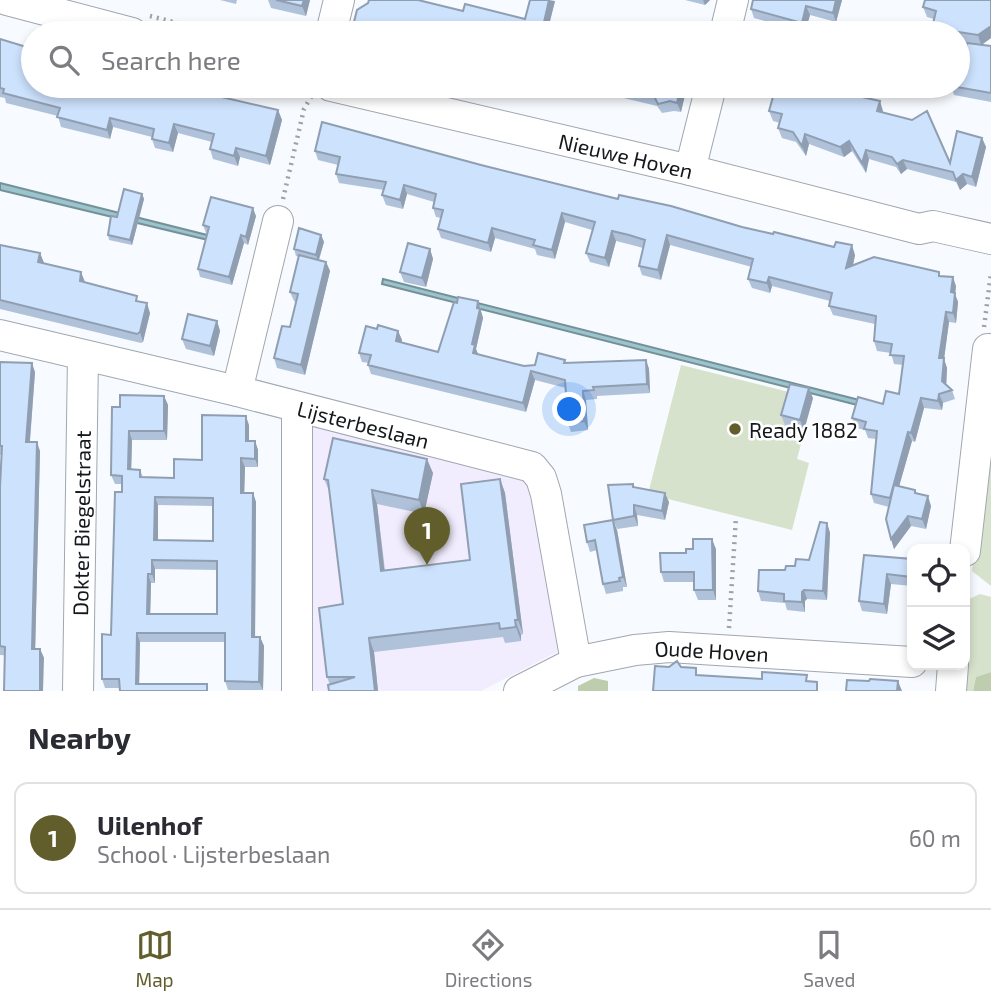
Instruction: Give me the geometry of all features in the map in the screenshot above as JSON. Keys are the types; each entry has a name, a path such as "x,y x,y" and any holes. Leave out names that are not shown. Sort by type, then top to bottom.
{"street":[{"path":"7,0 87,21"},
{"path":"334,21 339,0"},
{"path":"727,21 733,0"},
{"name":"Nieuwe Hoven","path":"382,98 690,170 919,229 933,226 991,239"},
{"path":"690,170 708,98"},
{"path":"237,391 278,220"},
{"name":"Nieuwe Hoven","path":"919,229 926,236 991,257"},
{"name":"Lijsterbeslaan","path":"0,335 237,391 532,467 541,478 546,494 576,662"},
{"path":"966,544 988,349"},
{"name":"Dokter Biegelstraat","path":"78,691 83,356"},
{"path":"297,407 297,691"},
{"name":"Oude Hoven","path":"519,691 576,662 635,650 668,647 907,662"},
{"path":"951,691 953,670"}],"path":[{"path":"278,220 304,109 309,98"},
{"path":"988,349 983,337 991,273"},
{"path":"727,650 737,517"}],"shaded area":[{"path":"313,426 529,480 559,649 557,652 481,691 311,691"}],"green space":[{"name":"Ready 1882","path":"681,365 813,398 797,459 809,463 792,530 648,494"},
{"path":"991,399 991,586 972,571"},
{"path":"980,594 991,597 991,672 976,677 973,691 958,691 962,670 970,670 970,599"},
{"path":"991,672 991,691 973,691 976,677"},
{"path":"594,678 608,681 608,691 578,691 578,686"}],"water":[{"path":"0,183 231,241 229,245 0,190"},
{"path":"383,279 879,405 877,410 382,284"}],"building":[{"path":"276,0 304,0 302,6"},
{"path":"369,0 418,0 463,11 465,4 525,19 530,0 549,0 544,21 354,21 357,10"},
{"path":"753,0 836,0 833,13 806,6 802,21 751,9"},
{"path":"925,0 991,0 991,26 978,35 970,34 970,21 934,21 936,11 923,7"},
{"path":"0,39 21,45 21,98 3,93 4,89 0,88"},
{"path":"970,43 991,46 991,93 970,89"},
{"path":"22,98 226,98 278,110 266,156 236,148 234,156 210,149 214,134 174,124 169,143 152,139 154,129 110,118 107,130 57,117 60,108"},
{"path":"655,98 678,98 677,103 670,101 658,104"},
{"path":"773,98 866,98 880,101 877,111 912,120 927,111 950,163 957,131 982,138 972,177 963,174 956,180 953,172 903,160 897,164 892,157 866,150 862,163 849,141 840,147 805,134 802,146 793,132 778,128 782,114 769,111"},
{"path":"322,122 618,199 619,195 671,206 742,227 834,247 836,242 852,245 846,268 874,257 939,272 939,276 953,277 953,313 946,312 939,358 944,358 942,381 952,390 939,394 938,401 921,398 911,433 908,432 890,498 871,494 877,431 864,429 866,422 852,418 858,397 883,404 886,391 899,394 904,356 890,355 892,344 874,341 876,316 829,306 832,293 769,277 767,283 748,279 753,259 667,235 658,270 639,266 645,240 629,235 612,231 605,258 586,253 595,222 562,213 552,250 533,245 535,240 492,228 488,243 438,229 443,210 433,208 436,194 404,185 400,200 382,195 386,182 336,174 340,157 315,151"},
{"path":"124,189 142,194 130,240 108,235 111,216 117,217"},
{"path":"211,197 253,208 246,237 241,235 229,277 198,269 209,227 203,225"},
{"path":"299,228 321,235 316,255 294,249"},
{"path":"408,243 430,249 422,278 400,272"},
{"path":"0,245 40,253 38,262 81,272 80,281 137,296 136,301 147,303 140,332 137,334 0,300"},
{"path":"299,255 326,262 301,365 274,358 282,326 290,327 298,294 290,292"},
{"path":"458,297 478,301 477,308 480,309 472,344 475,345 473,353 524,366 535,365 538,353 565,360 564,363 646,360 647,384 593,387 594,390 583,391 584,421 568,423 565,380 531,371 523,403 368,365 371,355 359,353 366,326 377,329 378,325 398,331 396,341 438,352"},
{"path":"188,314 217,321 210,346 182,339"},
{"path":"0,362 32,363 26,442 37,442 32,649 40,649 40,691 4,691 5,647 0,646"},
{"path":"790,384 809,388 800,420 781,415"},
{"path":"120,395 164,396 164,431 129,431 128,469 140,470 140,477 174,478 174,459 202,460 202,415 246,416 246,441 255,441 255,459 241,458 241,493 253,493 252,637 260,637 259,682 225,681 225,633 137,633 136,684 207,684 207,691 120,691 119,679 102,679 102,634 111,635 115,492 122,492 122,476 111,475 112,407 120,407","holes":["155,497 213,498 213,541 154,540","152,560 217,561 217,614 147,614 148,574 152,574"]},
{"path":"333,438 427,459 419,500 372,490 381,571 470,560 461,484 500,479 518,620 515,620 516,627 500,629 499,623 369,638 375,691 329,691 328,685 355,677 327,677 319,608 343,604 328,480 324,479"},
{"path":"633,484 633,487 665,493 662,511 634,505 634,516 613,520 608,485"},
{"path":"894,485 928,496 922,519 908,516 891,539 886,519"},
{"path":"613,520 623,577 619,578 620,581 603,584 595,540 587,542 584,525"},
{"path":"820,522 827,523 823,591 804,590 802,602 784,601 784,594 758,591 759,570 785,570 786,566 795,566 796,559 809,560"},
{"path":"693,539 712,539 713,590 694,590 694,572 661,572 660,553 686,553 686,549 693,549"},
{"path":"864,555 907,559 907,576 887,574 884,604 859,601"},
{"path":"677,661 681,667 696,668 696,675 762,679 762,672 807,675 806,681 817,682 817,691 653,691 655,666 669,667"},
{"path":"847,680 898,681 897,691 846,691"}],"place":[{"name":"Ready 1882","path":"735,429"},
{"name":"Uilenhof","path":"427,565"}]}
